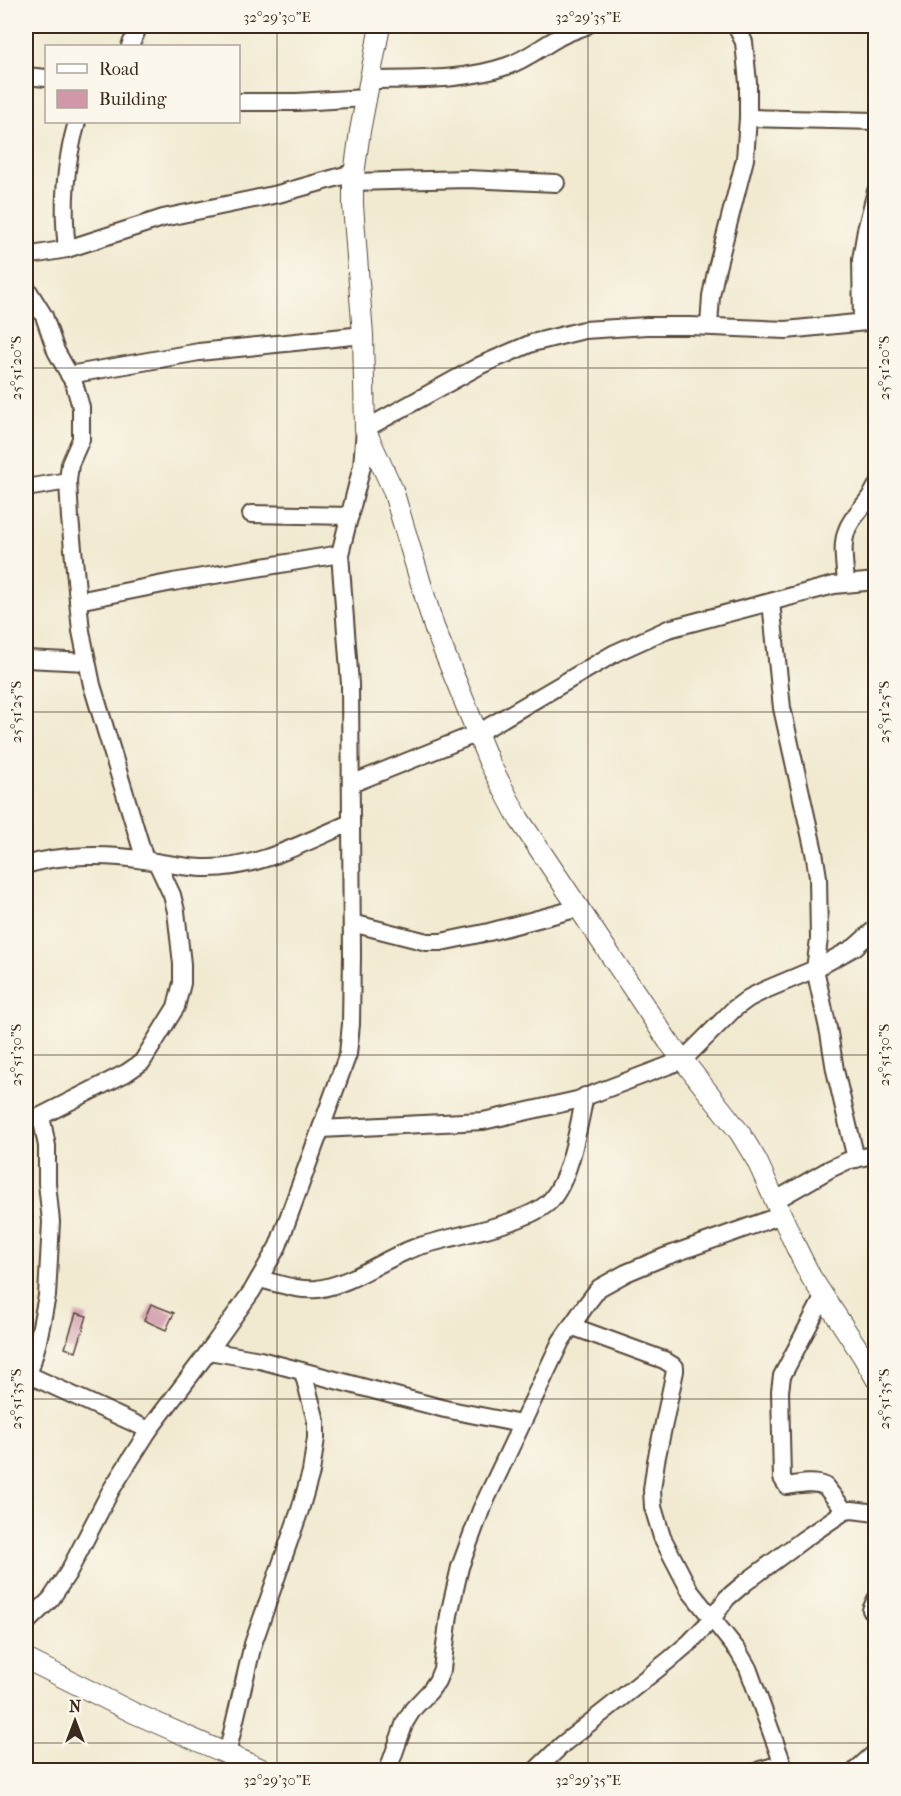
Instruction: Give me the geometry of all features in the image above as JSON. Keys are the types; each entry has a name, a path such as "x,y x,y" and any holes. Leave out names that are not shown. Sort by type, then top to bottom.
{"street":[{"path":"130,45 139,26"},
{"path":"26,1623 51,1599 68,1573 111,1490 149,1430 209,1351 259,1279 278,1246 348,1054 351,1024 352,923 350,684 340,554 362,465 365,429 363,334 353,177 380,26"},
{"path":"240,102 297,102 426,78 480,74 509,66 558,37 585,26"},
{"path":"709,326 711,296 716,272 745,159 748,83 744,42 736,26"},
{"path":"26,76 45,78"},
{"path":"748,118 876,121"},
{"path":"67,249 65,184 76,123"},
{"path":"26,256 67,249 163,218 353,177 556,183"},
{"path":"365,429 481,365 532,343 585,330 647,326 786,330 869,322 861,260 876,191"},
{"path":"26,287 44,316 56,351 74,383 81,406 81,439 70,464 68,481 81,631 92,685 151,862 172,895 176,910 182,964 182,983 176,1007 142,1062 126,1073 33,1119 46,1146 46,1183 51,1222 47,1296 27,1379 149,1430"},
{"path":"69,375 199,352 363,334"},
{"path":"365,429 393,490 434,627 489,762 519,819 668,1041 740,1133 757,1161 796,1247 824,1296 869,1352 876,1379"},
{"path":"26,488 68,481"},
{"path":"846,583 843,550 845,536 851,522 871,498 876,487"},
{"path":"251,514 350,516"},
{"path":"78,601 173,582 340,554"},
{"path":"351,784 478,733 615,653 668,629 834,585 876,581"},
{"path":"771,602 782,708 818,877 819,939 815,969 835,1071 856,1159"},
{"path":"26,659 87,662"},
{"path":"26,865 94,856 203,868 234,866 260,861 350,823"},
{"path":"352,923 427,942 441,942 579,908"},
{"path":"321,1129 483,1121 585,1096 683,1060 742,1003 765,990 815,969 855,947 876,928"},
{"path":"259,1279 301,1289 335,1286 413,1249 534,1212 549,1202 559,1189 568,1167 585,1096"},
{"path":"388,1770 405,1722 413,1709 434,1686 442,1669 449,1615 460,1568 481,1510 561,1341 599,1288 626,1273 779,1208 830,1168 876,1154"},
{"path":"824,1296 782,1376 780,1391 782,1478 787,1486 807,1484 825,1486 845,1511"},
{"path":"572,1326 664,1360 675,1367 655,1470 652,1490 653,1507 662,1537 690,1591 748,1668 784,1767 760,1770"},
{"path":"209,1351 260,1360 445,1409 521,1424"},
{"path":"227,1754 253,1644 311,1472 316,1421 303,1372"},
{"path":"536,1770 563,1744 690,1642 727,1598 746,1582 845,1511 876,1513"},
{"path":"26,1659 134,1713 264,1770"},
{"path":"856,1770 876,1752"}],"building":[{"path":"151,1304 174,1313 166,1330 144,1320"},
{"path":"76,1313 87,1316 76,1352 65,1348"}]}
